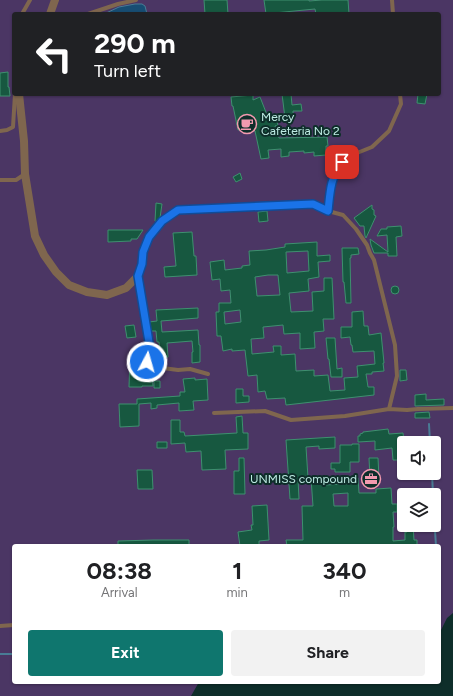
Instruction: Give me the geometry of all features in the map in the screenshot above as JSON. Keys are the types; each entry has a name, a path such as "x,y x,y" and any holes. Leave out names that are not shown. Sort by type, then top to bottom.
{"street":[{"path":"51,12 55,0"},
{"path":"19,96 24,141 25,174 36,236 44,255 56,272 70,285 87,292 107,295 126,288 138,276"}],"lane":[{"path":"23,12 30,0"},
{"path":"94,12 136,0"},
{"path":"392,0 393,12"},
{"path":"0,131 13,127 15,96"},
{"path":"328,211 330,189 337,168 342,162 352,155 372,146 389,131 401,104 400,96"},
{"path":"0,180 16,180 25,174"},
{"path":"208,374 190,369 178,370 155,367 147,362 150,348 138,276 142,264 143,252 149,237 162,221 178,210 313,204 328,211 343,215 356,229 367,245 374,260 395,345 397,376 389,409"},
{"path":"214,413 265,411 291,420 345,416 389,409 407,410 418,408 453,408"},
{"path":"0,626 12,625"}],"shaded area":[{"path":"0,0 453,0 453,613 447,618 441,630 441,544 12,544 12,684 198,684 191,696 0,696"}],"water":[{"path":"142,4 145,6 146,12 108,12 119,7"}],"building":[{"path":"204,0 227,0 228,12 205,12"},
{"path":"264,0 348,0 349,12 316,12 315,9 266,12"},
{"path":"8,72 8,87 10,96 0,96 0,73"},
{"path":"253,96 253,100 260,97 269,120 275,117 278,125 275,126 279,138 327,137 328,146 326,146 326,155 314,156 314,152 304,153 304,151 289,152 289,156 281,157 281,149 268,150 269,158 261,159 255,131 253,129 238,130 231,97"},
{"path":"282,96 291,96 292,105 301,104 302,111 293,111 293,117 285,118"},
{"path":"418,96 427,96 425,104 417,103"},
{"path":"240,173 242,179 236,182 233,177"},
{"path":"156,203 162,204 160,218 156,222 155,221"},
{"path":"372,205 374,215 376,216 366,238 364,226 360,226 354,218"},
{"path":"267,211 268,221 259,222 258,212"},
{"path":"401,226 402,236 396,237 397,256 388,256 388,253 374,253 370,239 388,252 387,235 377,236 381,229"},
{"path":"108,230 143,230 137,239 131,239 131,241 108,242"},
{"path":"192,232 194,256 196,256 197,275 165,277 164,267 176,266 173,233"},
{"path":"317,242 317,256 330,255 330,261 318,262 319,277 308,279 309,291 289,293 291,312 313,311 312,292 324,291 324,278 332,278 334,319 323,319 324,331 314,332 315,348 300,349 300,333 284,334 283,325 263,327 264,338 251,339 252,354 274,352 273,346 281,346 281,355 295,354 296,371 314,370 314,376 328,375 330,391 345,390 344,378 358,377 357,366 375,364 374,351 353,352 350,337 341,338 341,327 352,327 352,312 363,311 364,326 368,326 369,335 381,333 384,371 366,374 368,387 374,387 374,395 286,405 285,398 267,399 265,391 258,392 257,375 248,376 245,350 232,351 232,349 223,351 221,336 217,336 216,312 219,312 219,303 231,303 230,290 221,291 220,279 212,280 210,262 224,260 225,270 242,268 242,266 250,265 249,251 285,247 285,244","holes":["308,251 309,271 287,273 286,252","278,275 280,295 257,296 255,277","240,310 241,322 225,324 224,312"]},
{"path":"342,248 358,248 359,254 351,255 350,258 351,303 346,303 343,282"},
{"path":"393,286 397,286 399,290 397,294 393,294 391,292 391,288"},
{"path":"198,308 198,318 161,321 162,332 198,330 200,362 192,363 192,341 167,343 168,357 160,358 159,342 157,342 156,331 151,331 149,322 157,321 156,310"},
{"path":"134,325 136,337 127,338 125,326"},
{"path":"326,338 335,338 337,369 342,368 342,377 331,377"},
{"path":"130,358 143,358 142,376 152,376 153,386 129,387"},
{"path":"400,370 406,370 407,380 400,381"},
{"path":"195,378 195,380 207,379 208,400 193,401 194,410 179,411 179,403 157,405 157,408 151,409 151,403 139,404 139,426 120,427 119,404 137,404 137,399 180,396 180,392 185,392 183,379"},
{"path":"154,381 160,381 160,388 154,388"},
{"path":"236,389 243,389 243,396 249,396 249,402 236,403"},
{"path":"426,394 426,400 444,399 444,405 415,406 415,395"},
{"path":"429,412 430,418 415,418 415,413"},
{"path":"242,416 243,433 248,433 248,449 225,450 226,469 202,470 201,451 186,452 185,443 171,444 171,420 180,420 180,432 184,432 185,436 237,433 236,417"},
{"path":"388,429 389,434 403,433 403,436 397,436 397,460 393,460 392,448 375,450 375,441 358,442 358,436 360,436 363,432"},
{"path":"335,437 335,448 319,449 319,446 306,447 308,478 298,479 299,499 290,499 286,440"},
{"path":"157,442 167,442 167,448 157,448"},
{"path":"359,444 359,462 350,462 350,472 335,472 335,469 331,469 331,463 340,463 340,445"},
{"path":"239,458 244,458 245,494 234,494 234,471 239,471"},
{"path":"369,458 378,458 379,478 370,478"},
{"path":"137,470 152,470 153,489 138,489"},
{"path":"324,477 324,485 347,484 347,478 358,478 359,493 376,493 376,489 391,488 392,504 397,504 397,512 393,512 393,541 405,540 405,532 413,532 414,540 417,540 417,544 287,544 286,540 303,540 302,506 313,506 311,478","holes":["348,493 348,506 334,506 333,494"]},
{"path":"267,505 269,540 259,541 259,544 240,544 238,532 252,530 252,506"},
{"path":"189,540 189,544 118,544 118,541"}],"waterway":[{"path":"429,424 430,436"},
{"path":"432,480 433,488"},
{"path":"435,532 436,544"},
{"path":"0,654 12,654"}],"place":[{"name":"Mercy Cafeteria No 2","path":"247,124"},
{"name":"UNMISS compound","path":"371,479"}],"route":[{"path":"147,362 150,348 138,276 142,264 143,252 149,237 162,221 178,210 313,204 328,211 330,189 333,177 337,168 342,162"}]}
